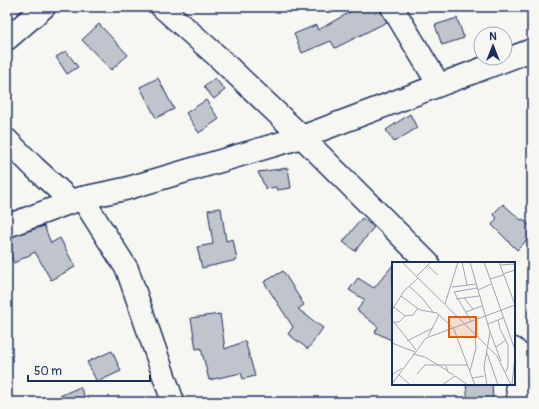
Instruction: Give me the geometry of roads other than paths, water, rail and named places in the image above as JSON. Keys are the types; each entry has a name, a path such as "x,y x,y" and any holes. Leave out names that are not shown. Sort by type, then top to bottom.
{"street":[{"path":"7,39 44,7"},
{"path":"162,7 217,56 302,137 427,262"},
{"path":"392,7 439,85"},
{"path":"7,226 77,200 125,189 302,137 532,50"},
{"path":"7,140 35,168 77,200 127,268 172,402"},
{"path":"515,350 532,367"},
{"path":"515,369 519,402"}]}
